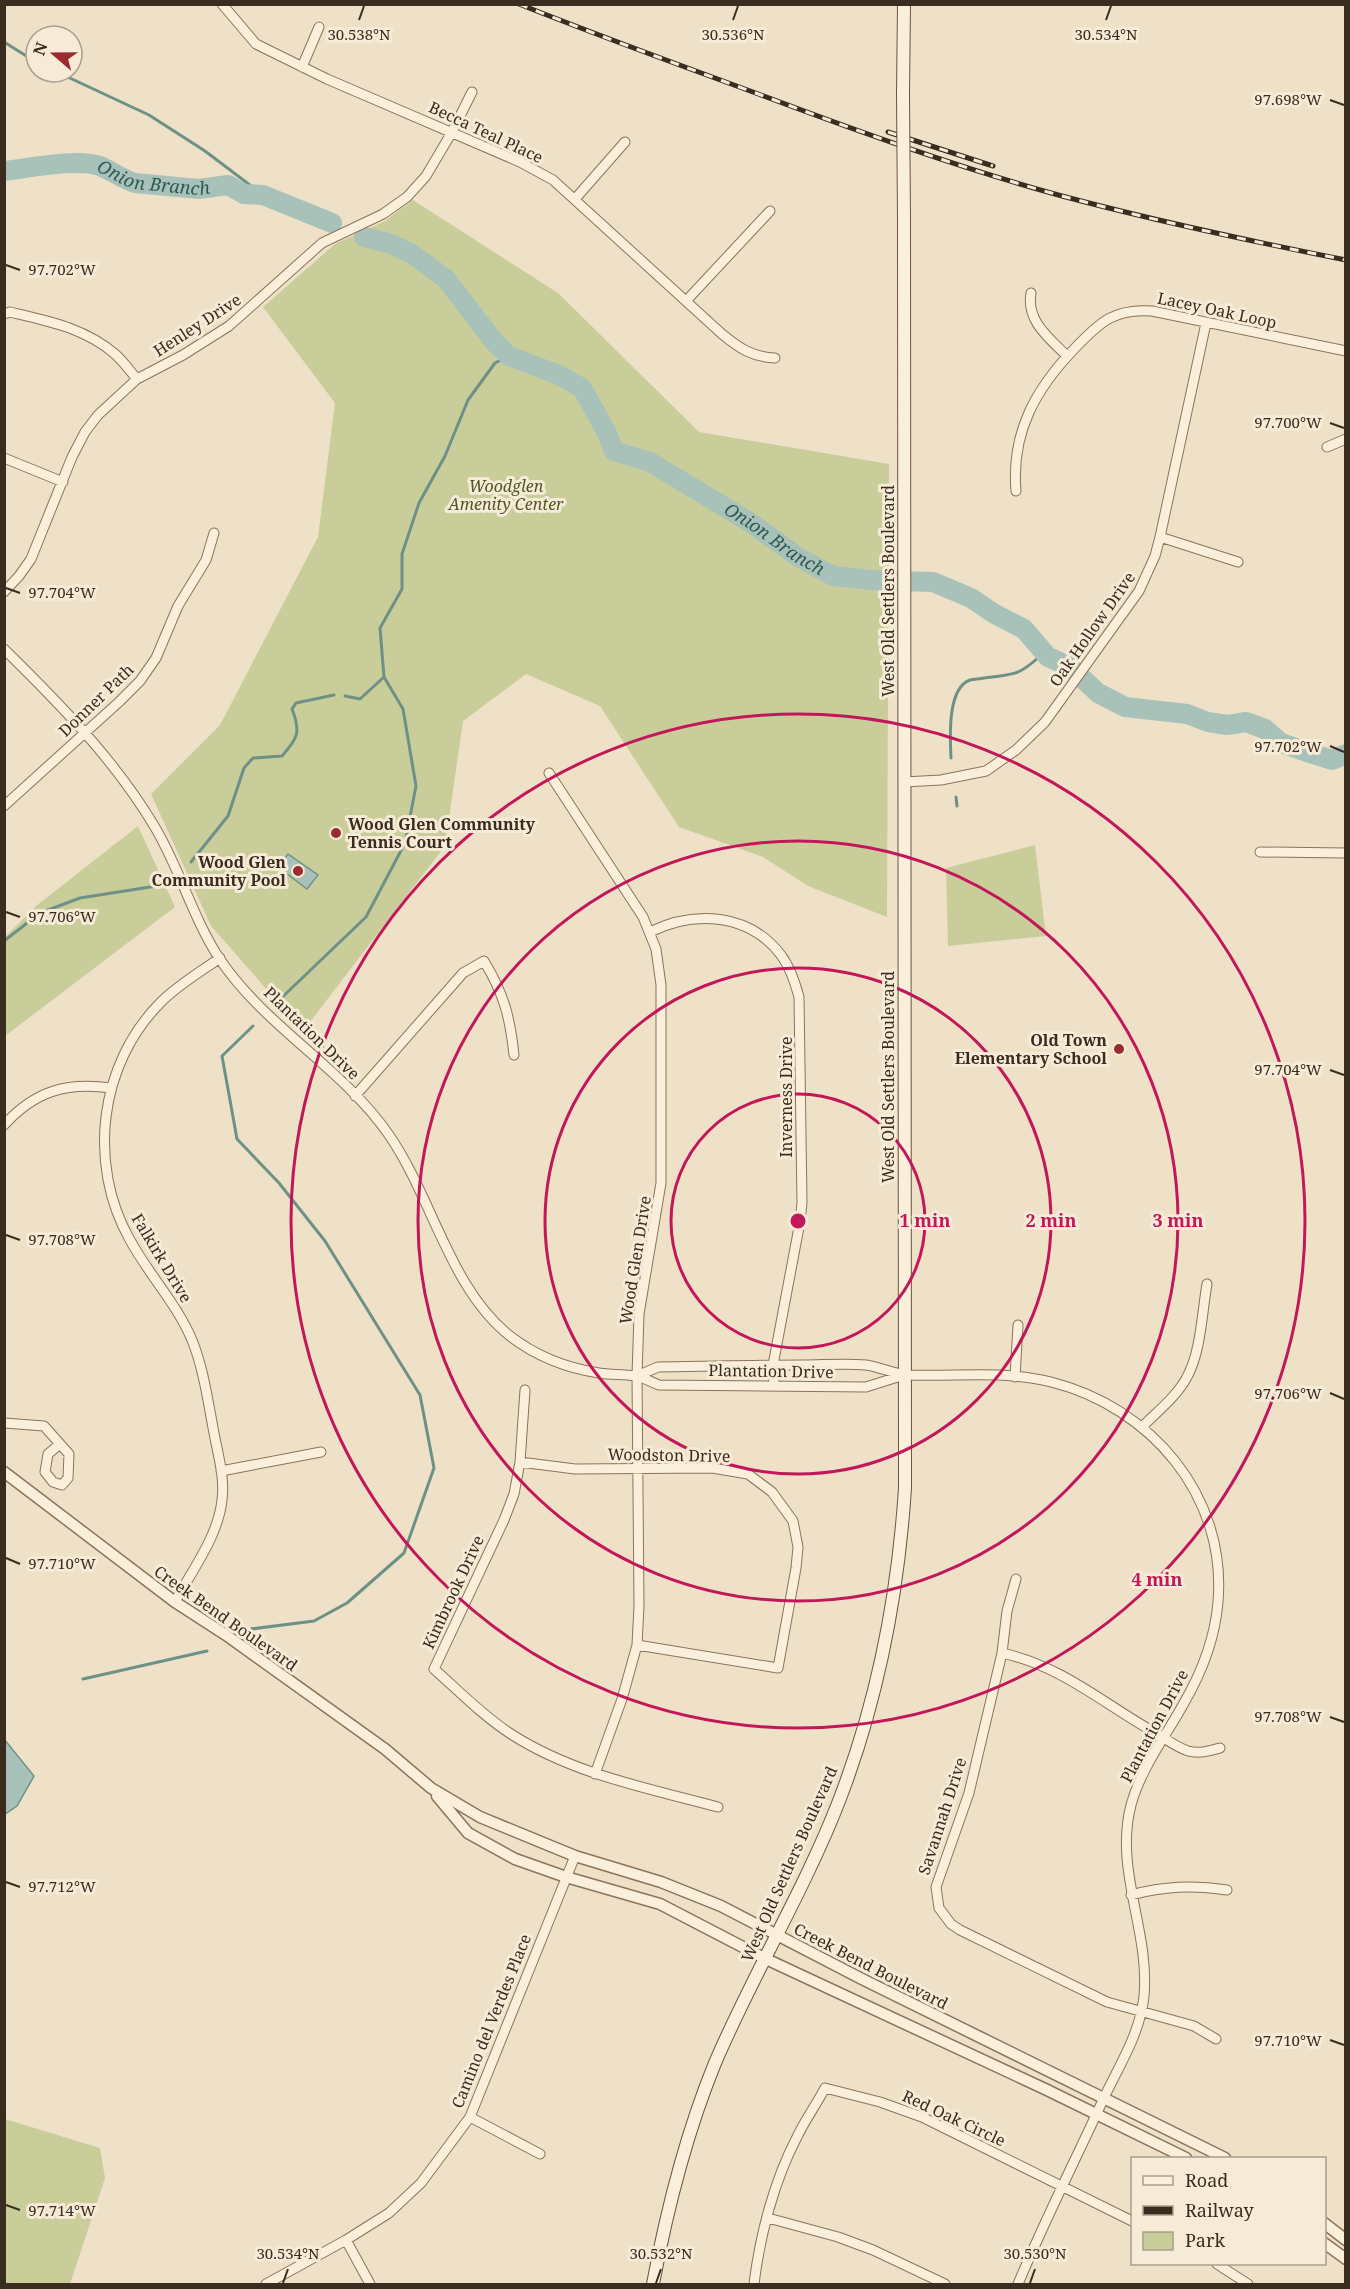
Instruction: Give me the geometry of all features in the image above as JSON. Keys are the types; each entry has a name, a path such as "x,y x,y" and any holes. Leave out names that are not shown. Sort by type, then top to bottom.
{"main road":[{"name":"West Old Settlers Boulevard","path":"653,2284 671,2198 696,2113 716,2062 778,1935 842,1793 874,1692 897,1582 905,1488 904,4"}],"street":[{"name":"Becca Teal Place","path":"222,4 256,44 302,67 520,162 553,180 722,334 747,352 759,357 775,358"},
{"path":"302,67 319,27"},
{"name":"Henley Drive","path":"4,592 31,559 86,432 98,415 137,379 183,355 229,326 322,243 383,214 406,197 426,176 472,92"},
{"path":"574,199 625,142"},
{"path":"686,301 770,211"},
{"path":"1031,293 1030,303 1035,322 1067,356"},
{"name":"Lacey Oak Loop","path":"1016,491 1016,465 1023,429 1029,411 1048,378 1100,323 1125,312 1152,311 1346,351"},
{"path":"4,314 10,312 52,321 90,336 117,355 137,379"},
{"name":"Oak Hollow Drive","path":"904,782 941,780 986,771 1016,750 1045,722 1139,591 1152,565 1160,537 1206,323"},
{"path":"1327,447 1346,439"},
{"path":"4,458 63,482"},
{"name":"Donner Path","path":"4,806 140,681 156,658 178,606 206,560 214,534"},
{"path":"1160,537 1238,562"},
{"name":"Plantation Drive","path":"4,649 85,732 112,766 156,829 220,958 244,989 284,1031 375,1116 396,1146 462,1277 494,1322 523,1345 564,1365 600,1373 637,1376 659,1385 866,1387 904,1375"},
{"name":"Wood Glen Drive","path":"549,773 643,917 650,932 659,965 661,985 661,1183 639,1314 637,1645 622,1699 595,1774"},
{"path":"1260,852 1346,853"},
{"name":"Inverness Drive","path":"650,932 666,924 705,917 720,918 743,925 763,938 780,954 797,988 801,1007 802,1203 773,1365 774,1386"},
{"name":"Falkirk Drive","path":"175,1602 213,1534 219,1517 222,1500 221,1471 203,1374 195,1347 183,1322 129,1240 109,1187 104,1133 111,1088 127,1047 149,1015 176,989 220,958"},
{"path":"355,1096 463,973 484,961 496,981 511,1020 514,1055"},
{"path":"4,1125 22,1107 53,1090 80,1086 111,1088"},
{"path":"1143,1426 1179,1389 1188,1376 1195,1355 1207,1284"},
{"path":"1015,1377 1018,1324"},
{"name":"Plantation Drive","path":"637,1376 658,1367 866,1365 904,1375 997,1374 1051,1382 1089,1395 1143,1426 1169,1453 1190,1482 1205,1514 1217,1566 1218,1601 1208,1652 1190,1692 1143,1774 1130,1808 1126,1856 1144,1968 1141,2013 1131,2046 1061,2186 1018,2284"},
{"name":"Kimbrook Drive","path":"525,1390 520,1462 514,1494 434,1669 509,1733 560,1761 595,1774 718,1807"},
{"path":"4,1423 44,1426 60,1444"},
{"path":"221,1471 321,1452"},
{"name":"Woodston Drive","path":"520,1462 575,1469 712,1468 748,1474 772,1492 793,1521 798,1547 778,1668 637,1645"},
{"name":"Creek Bend Boulevard","path":"4,1472 175,1602 226,1635 385,1749 431,1788 480,1817 575,1856 661,1882 722,1906 1103,2100 1223,2157"},
{"name":"Savannah Drive","path":"1016,1580 1008,1611 1002,1653 969,1793 936,1887 939,1908 951,1924 960,1930 1107,2002 1194,2026 1216,2039"},
{"path":"1002,1653 1038,1663 1064,1675 1129,1718 1189,1751 1220,1748"},
{"name":"Creek Bend Boulevard","path":"431,1788 468,1833 515,1859 566,1877 660,1904 766,1959 1184,2157"},
{"name":"Camino del Verdes Place","path":"266,2284 346,2240 389,2213 421,2183 470,2117 575,1856"},
{"path":"1131,1895 1175,1887 1202,1886 1227,1890"},
{"name":"Red Oak Circle","path":"754,2284 768,2218 785,2163 796,2137 825,2088 905,2110 1061,2186"},
{"path":"470,2117 540,2154"},
{"path":"1061,2186 1131,2221"},
{"path":"768,2218 855,2243 945,2284"},
{"path":"1326,2225 1346,2240"},
{"path":"346,2240 370,2284"},
{"path":"1326,2244 1346,2259"},
{"path":"1219,2265 1248,2284"}],"green space":[{"name":"Woodglen Amenity Center","path":"413,200 558,293 699,432 889,464 887,917 808,886 763,857 679,827 600,706 526,674 463,721 445,846 303,1031 211,926 151,794 220,725 318,537 335,403 263,307 335,244 385,221"},
{"path":"138,826 175,907 5,1036 5,937 36,906"},
{"path":"1035,845 1046,936 948,946 946,868"},
{"path":"5,2119 100,2148 105,2178 70,2284 5,2284"}],"water":[{"name":"Wood Glen Community Pool","path":"288,854 318,875 307,889 278,867"},
{"path":"4,1739 34,1776 17,1806 5,1814"}],"waterway":[{"path":"4,42 24,54"},
{"path":"83,84 149,115 205,151 263,195"},
{"name":"Onion Branch","path":"4,171 79,163 100,166 135,183 199,189 228,185 244,194 263,195 332,223"},
{"name":"Onion Branch","path":"364,237 391,244 412,254 446,279 496,344 509,356 559,375 582,388 606,431 614,451 650,462 751,523 798,557 833,576 933,582 971,598 993,613 1024,629 1048,657 1069,666 1098,693 1125,707 1187,714 1208,722 1227,725 1246,722 1265,729 1281,743 1313,754 1332,760 1346,754"},
{"path":"345,696 360,699 384,677 380,628 402,589 402,554 419,503 445,456 468,400 495,363 509,356"},
{"path":"951,758 952,714 957,693 963,685 970,680 1014,674 1039,657 1048,657"},
{"path":"274,1005 366,917 405,843 416,786 403,709 384,677"},
{"path":"191,862 228,816 244,768 253,758 282,756 292,744 297,729 292,709 296,703 334,695"},
{"path":"956,797 957,806"},
{"path":"4,941 40,913 80,898 163,885"},
{"path":"251,1629 314,1621 347,1603 404,1553 434,1468 420,1395 325,1241 279,1183 237,1139 222,1056 253,1026"},
{"path":"83,1679 207,1651"}],"railway":[{"path":"519,4 835,122 986,174 1133,214 1346,260"},
{"path":"888,132 993,166"}],"place":[{"name":"Wood Glen Community Tennis Court","path":"336,833"},
{"name":"Wood Glen Community Pool","path":"298,871"},
{"name":"Old Town Elementary School","path":"1119,1049"}]}
